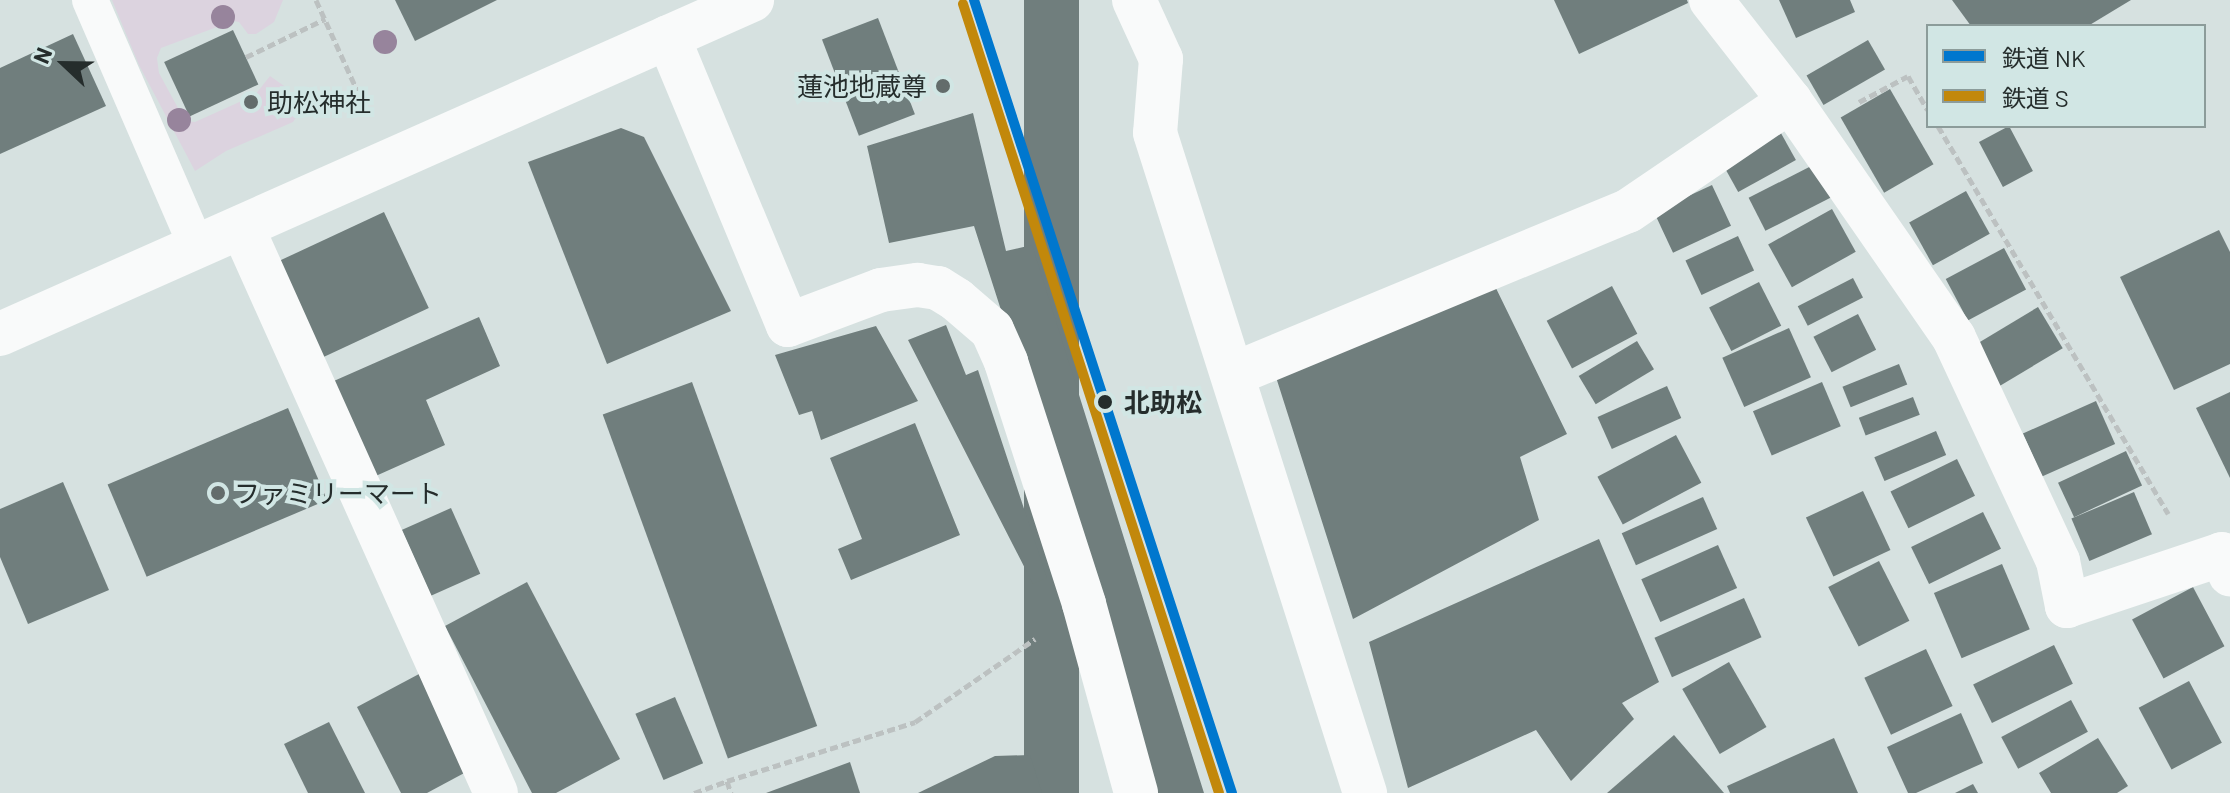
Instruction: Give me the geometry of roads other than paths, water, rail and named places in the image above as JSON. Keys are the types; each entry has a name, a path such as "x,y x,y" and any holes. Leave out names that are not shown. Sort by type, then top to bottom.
{"street":[{"path":"1134,0 1161,59 1155,133 1365,793"},
{"path":"1711,0 1799,115 1954,338 2058,561 2067,606 2220,560"},
{"path":"0,334 668,37 731,4"},
{"path":"668,37 788,325 881,290 918,285 938,288 992,330 1006,362 1084,604 1136,793"},
{"path":"1234,374 1628,211 1799,115"},
{"path":"242,227 496,793"}],"lane":[{"path":"90,0 197,247"}],"rail line":[{"name":"NK","path":"974,0 1232,793"},
{"name":"S","path":"963,4 1219,793"}],"place":[{"name":"蓮池地蔵尊","path":"943,86"},
{"name":"助松神社","path":"251,102"},
{"name":"北助松","path":"1105,402"},
{"name":"ファミリーマート","path":"218,493"}]}
